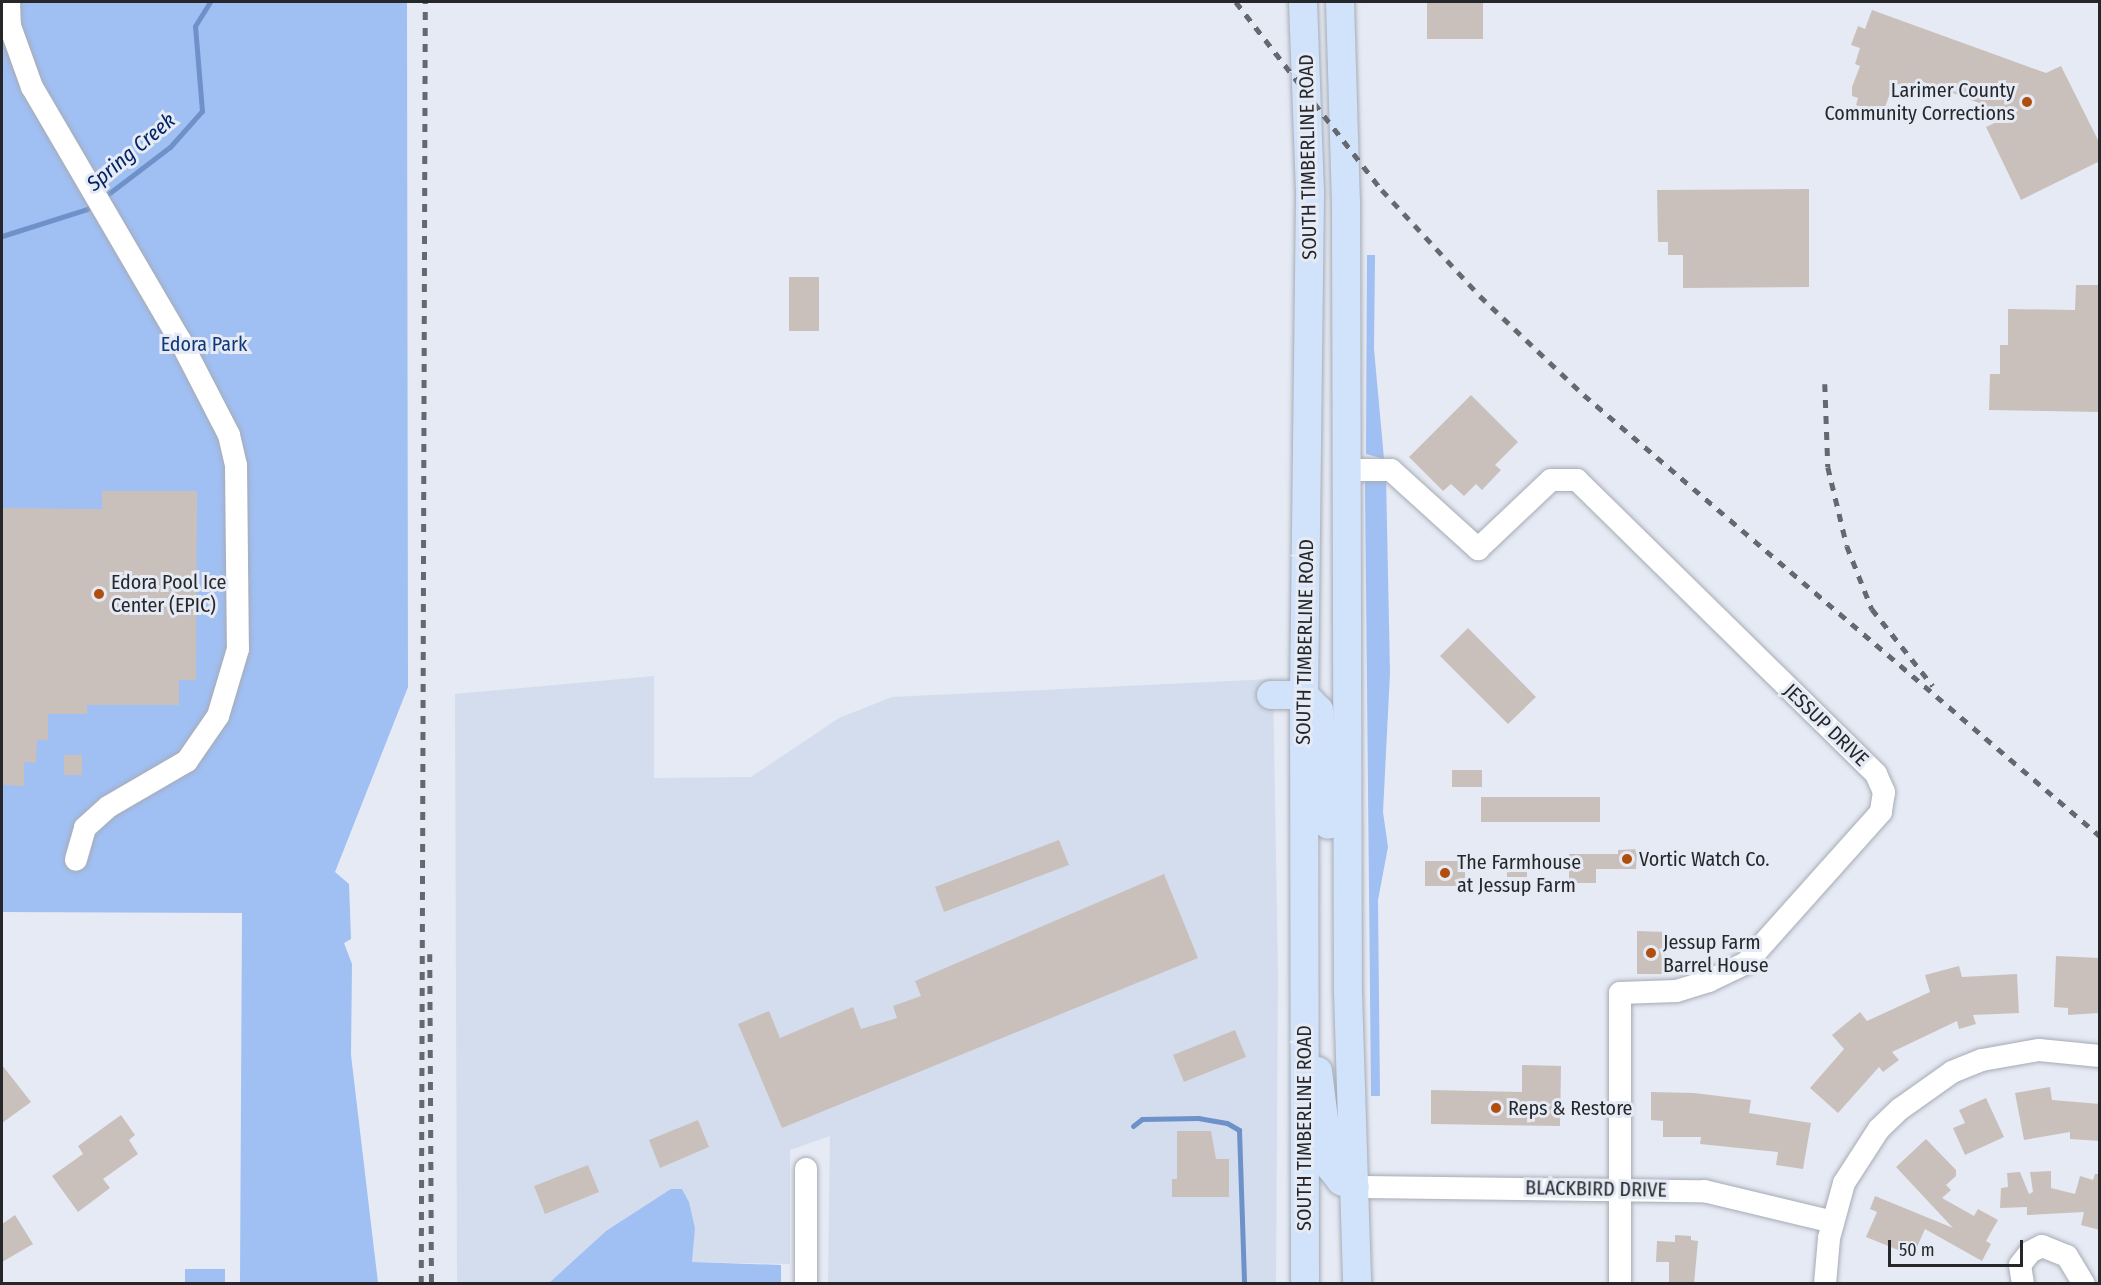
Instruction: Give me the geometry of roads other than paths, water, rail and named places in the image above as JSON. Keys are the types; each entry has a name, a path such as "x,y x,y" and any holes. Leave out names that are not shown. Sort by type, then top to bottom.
{"main road":[{"name":"SOUTH TIMBERLINE ROAD","path":"1303,2 1310,193 1304,695 1305,1284"},
{"name":"SOUTH TIMBERLINE ROAD","path":"1340,2 1346,202 1348,993 1357,1284"},
{"path":"1271,695 1304,695 1314,702 1322,718 1332,918 1348,993"},
{"path":"1304,944 1330,1167 1341,1181 1355,1187"}],"street":[{"path":"9,2 10,26 32,87 109,217 229,435 236,465 238,649 218,716 199,746 171,773 100,814 85,828 76,860"},
{"name":"JESSUP DRIVE","path":"1345,470 1391,470 1478,549 1551,480 1576,480 1876,774 1884,792 1881,812 1746,963 1709,981 1676,991 1620,993 1620,1189"},
{"path":"1825,1284 1833,1222 1844,1183 1879,1129 1923,1090 1952,1072 1982,1060 2040,1050 2100,1056"},
{"path":"806,1169 806,1284"},
{"name":"BLACKBIRD DRIVE","path":"1355,1187 1704,1191 1833,1222"},
{"path":"1620,1189 1620,1284"},
{"path":"2023,1284 2020,1264 2030,1252 2042,1246 2067,1256 2085,1284"}],"waterway":[{"name":"Spring Creek","path":"103,198 170,147 202,111 195,26 210,2"},
{"name":"Spring Creek","path":"2,236 87,209 95,203"},
{"path":"1133,1126 1142,1119 1198,1118 1227,1123 1239,1130 1244,1284"}],"railway":[{"path":"421,1284 425,2"},
{"path":"1236,2 1382,190 1480,296 1584,395 2100,836"},
{"path":"1825,384 1828,467 1847,546 1872,609 1933,686"},
{"path":"430,954 432,1284"}],"place":[{"name":"Larimer County Community Corrections","path":"2027,102"},
{"name":"Edora Pool Ice Center (EPIC)","path":"99,594"},
{"name":"Vortic Watch Co.","path":"1627,859"},
{"name":"The Farmhouse at Jessup Farm","path":"1445,873"},
{"name":"Jessup Farm Barrel House","path":"1651,953"},
{"name":"Reps & Restore","path":"1496,1108"}],"park label":[{"name":"Edora Park","path":"204,344"}]}
